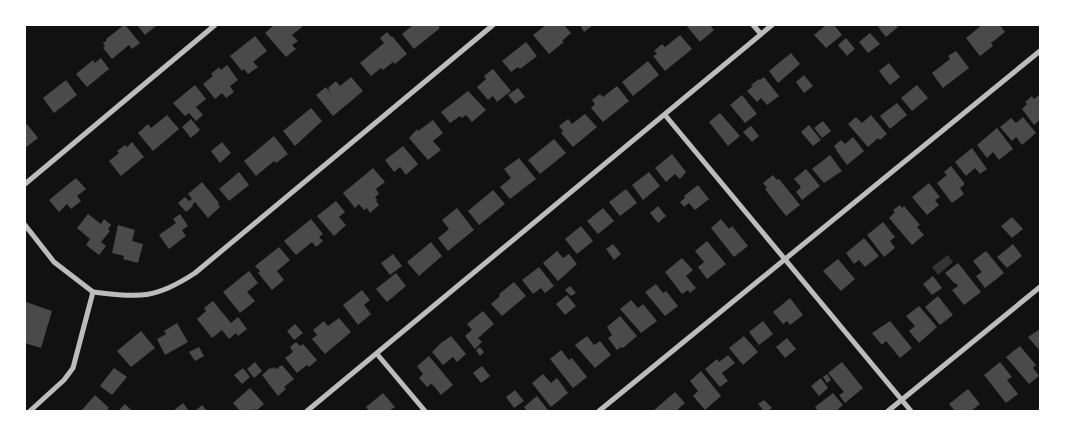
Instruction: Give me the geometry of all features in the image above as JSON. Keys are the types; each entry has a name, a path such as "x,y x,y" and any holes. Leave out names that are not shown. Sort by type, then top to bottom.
{"street":[{"path":"25,184 215,25"},
{"path":"25,224 54,262 93,292 142,296 162,292 195,273 493,25"},
{"path":"754,25 761,34"},
{"path":"307,411 772,25"},
{"path":"599,411 1040,51"},
{"path":"665,115 911,411"},
{"path":"888,411 1040,287"},
{"path":"30,411 64,380 73,368 93,292"},
{"path":"376,354 424,411"}],"shaded area":[{"path":"948,255 953,262 938,275 932,267"}],"building":[{"path":"124,25 140,43 132,49 129,45 112,59 103,48 105,46 103,43"},
{"path":"137,25 157,25 145,35"},
{"path":"274,25 301,25 302,27 292,35 298,41 292,45 296,49 286,57 265,33"},
{"path":"413,25 437,25 440,28 414,49 402,34"},
{"path":"546,25 564,25 571,33 562,41 564,42 549,54 533,35"},
{"path":"583,25 593,25 584,32 581,27"},
{"path":"686,25 710,25 714,30 700,42"},
{"path":"826,25 834,25 842,35 826,48 814,35"},
{"path":"880,25 896,25 898,27 886,37 878,27"},
{"path":"982,25 1000,25 1005,32 991,43 993,46 980,56 966,38"},
{"path":"387,32 407,54 395,64 393,62 383,70 381,68 371,76 360,63 384,43 380,38"},
{"path":"870,33 880,44 868,53 859,42"},
{"path":"680,35 692,49 665,71 653,56 657,54 654,51 662,44 665,47"},
{"path":"255,36 267,51 253,62 258,67 248,74 244,69 242,71 230,56"},
{"path":"846,38 855,49 847,56 838,45"},
{"path":"526,42 537,56 520,69 518,67 511,72 502,61"},
{"path":"956,51 969,68 943,88 932,73 950,59 948,56"},
{"path":"791,53 800,64 778,83 769,71"},
{"path":"101,58 109,69 87,87 76,74 93,60 95,63"},
{"path":"648,61 659,75 633,96 622,82"},
{"path":"889,63 900,77 890,85 879,71"},
{"path":"227,65 238,80 230,86 234,92 226,98 222,93 215,99 203,84 213,76 211,74 219,67 221,70"},
{"path":"493,69 511,91 497,102 493,96 488,100 477,87 486,79 484,76"},
{"path":"804,75 813,86 804,93 796,82"},
{"path":"351,77 363,91 333,116 316,95 326,87 331,94 328,88 336,81 340,86"},
{"path":"764,77 779,96 767,105 761,98 757,102 747,91 753,86 751,85"},
{"path":"66,80 77,95 54,113 43,98"},
{"path":"195,85 206,99 196,107 203,115 196,121 189,113 185,116 173,103"},
{"path":"917,85 928,98 912,111 901,98"},
{"path":"617,86 629,101 603,122 591,108 595,104 592,100 600,94 603,97"},
{"path":"518,88 525,97 515,104 508,95"},
{"path":"468,91 486,110 472,122 466,115 462,118 460,116 450,123 441,112"},
{"path":"1040,94 1040,120 1034,125 1022,109 1027,104 1025,102 1032,96 1034,99"},
{"path":"742,95 757,114 745,123 730,105"},
{"path":"897,103 907,115 890,129 880,116"},
{"path":"311,108 322,121 295,146 283,131"},
{"path":"720,113 740,136 728,146 709,122"},
{"path":"585,114 597,127 573,147 561,133 563,131 559,126 568,119 572,124"},
{"path":"167,115 179,129 153,151 138,133 148,124 151,128"},
{"path":"871,115 887,134 880,140 878,138 868,147 848,124 856,117 862,123"},
{"path":"1023,117 1036,133 1022,145 1016,137 1012,141 1000,127 1011,118 1016,123"},
{"path":"191,119 200,130 191,138 182,127"},
{"path":"433,120 443,133 433,141 441,150 428,160 409,138 417,129 418,131"},
{"path":"823,121 831,131 822,138 814,128"},
{"path":"27,124 38,138 25,148 25,125"},
{"path":"809,125 821,140 813,146 801,132"},
{"path":"751,126 759,136 752,142 743,132"},
{"path":"997,128 1013,149 999,160 993,152 987,158 977,145"},
{"path":"274,136 288,154 276,163 274,161 256,176 244,161"},
{"path":"853,137 864,151 847,165 834,146 841,140 845,144"},
{"path":"554,139 566,153 540,174 528,160"},
{"path":"132,142 144,157 121,176 109,161 119,153 117,151 125,145 127,147"},
{"path":"222,142 231,153 220,163 211,151"},
{"path":"403,146 418,164 406,175 400,167 394,172 385,160"},
{"path":"972,148 987,169 980,174 975,168 966,176 955,162"},
{"path":"672,154 686,172 680,179 675,174 666,182 655,168"},
{"path":"830,155 842,171 824,183 812,169"},
{"path":"519,158 536,179 510,199 500,187 511,178 504,169"},
{"path":"951,166 965,184 960,188 964,194 952,203 937,183 947,175 944,172"},
{"path":"373,168 385,182 376,189 379,194 375,197 379,205 370,213 367,208 364,210 359,204 355,208 343,193"},
{"path":"806,169 820,186 802,200 796,192 801,187 794,179"},
{"path":"239,172 249,185 229,201 219,189"},
{"path":"649,172 660,186 643,200 632,185"},
{"path":"773,175 777,180 779,179 800,205 786,216 765,189 767,188 763,183"},
{"path":"76,178 86,189 77,196 81,201 71,209 67,204 59,212 49,200"},
{"path":"202,182 219,203 220,207 208,218 195,202 186,212 178,203 185,197 189,201 192,199 188,194"},
{"path":"929,183 940,197 935,200 939,205 927,215 912,197"},
{"path":"698,185 709,199 695,210 689,203 684,207 680,202 685,198 684,196"},
{"path":"626,189 637,203 620,216 609,202"},
{"path":"493,190 505,204 479,225 468,211"},
{"path":"336,201 345,212 339,217 346,225 334,236 317,216"},
{"path":"900,205 902,208 904,206 920,225 917,227 924,235 912,245 889,218 895,212 893,210"},
{"path":"658,206 666,216 658,223 650,213"},
{"path":"457,208 474,230 448,251 438,238 449,229 442,220"},
{"path":"603,208 614,221 598,234 587,221"},
{"path":"88,214 101,224 104,219 111,225 108,229 110,231 101,242 106,246 99,255 86,245 90,239 77,228"},
{"path":"180,214 188,226 182,230 186,236 169,249 159,235 176,223 173,219"},
{"path":"1012,217 1023,229 1012,238 1001,226"},
{"path":"311,219 323,234 319,237 323,241 316,247 312,242 296,255 284,241"},
{"path":"721,219 729,229 732,226 748,246 734,257 711,228"},
{"path":"883,222 895,237 890,241 895,248 884,257 867,235"},
{"path":"118,225 135,230 132,241 143,244 138,263 123,259 124,256 112,253"},
{"path":"581,226 593,241 577,254 565,239"},
{"path":"864,238 879,256 865,267 859,260 854,264 846,253"},
{"path":"707,241 726,264 707,279 698,267 704,262 695,251"},
{"path":"431,242 442,256 419,276 407,262"},
{"path":"613,244 621,254 614,260 606,249"},
{"path":"1013,244 1022,256 1007,268 997,257"},
{"path":"279,247 290,260 277,271 284,280 272,290 258,273 260,271 255,266"},
{"path":"557,251 563,258 569,254 577,264 558,281 543,263"},
{"path":"986,251 1004,273 985,288 976,276 982,272 973,261"},
{"path":"393,254 402,266 390,275 381,263"},
{"path":"682,258 693,270 686,276 696,288 690,293 688,290 682,294 665,272"},
{"path":"838,259 855,279 841,291 823,271"},
{"path":"958,263 981,292 964,305 952,290 958,286 945,273"},
{"path":"539,267 554,286 545,293 541,288 533,294 522,280"},
{"path":"249,271 258,283 247,292 255,301 240,313 223,292"},
{"path":"396,273 406,286 387,302 376,289"},
{"path":"933,276 942,288 932,295 923,284"},
{"path":"514,282 526,296 502,316 491,304 500,296 499,294"},
{"path":"656,284 663,293 666,291 678,306 665,316 645,292"},
{"path":"570,286 576,293 571,296 565,290"},
{"path":"362,290 370,300 364,305 371,314 358,325 343,305"},
{"path":"567,295 576,306 565,315 556,304"},
{"path":"938,296 953,315 940,325 925,307"},
{"path":"790,298 803,315 790,325 787,321 783,324 773,312"},
{"path":"631,300 638,308 643,304 657,321 641,333 620,309"},
{"path":"213,301 231,323 238,317 247,329 238,336 236,333 229,339 222,330 212,338 197,319 206,311 204,308"},
{"path":"26,302 52,311 41,348 25,343"},
{"path":"919,306 937,327 919,343 909,331 915,326 906,316"},
{"path":"483,311 494,324 478,338 482,342 475,349 465,336 472,330 467,324"},
{"path":"620,316 637,336 623,348 621,347 617,350 608,338 612,335 607,327"},
{"path":"339,318 351,332 325,354 312,339 317,335 313,330 324,321 328,326"},
{"path":"763,321 773,334 759,345 749,332"},
{"path":"890,321 912,348 900,358 886,341 882,345 872,333"},
{"path":"177,323 188,342 165,355 157,339 166,334 164,331"},
{"path":"295,324 303,333 294,340 287,331"},
{"path":"1040,329 1040,351 1028,337"},
{"path":"141,331 155,348 131,367 117,351"},
{"path":"451,336 466,354 457,362 453,357 443,365 432,352"},
{"path":"587,336 594,345 600,341 611,355 595,368 575,345"},
{"path":"744,336 758,352 743,365 729,348"},
{"path":"787,338 796,349 785,358 776,347"},
{"path":"296,342 300,346 303,344 317,360 309,367 307,365 297,373 285,358 293,352 290,347"},
{"path":"1020,346 1036,365 1033,368 1039,376 1029,384 1006,357"},
{"path":"199,347 204,356 195,361 189,352"},
{"path":"480,347 484,352 480,356 476,350"},
{"path":"561,350 569,360 572,358 587,377 573,388 550,359"},
{"path":"728,355 735,363 722,373 728,381 720,387 705,369 717,359 719,362"},
{"path":"429,356 453,385 441,395 433,385 431,384 427,387 419,378 423,374 417,366"},
{"path":"255,362 262,371 254,378 247,369"},
{"path":"842,362 863,388 845,403 839,395 844,392 828,373"},
{"path":"1000,362 1012,377 1007,380 1018,394 1006,403 984,375"},
{"path":"282,365 294,379 284,387 286,389 278,396 262,375 270,368 274,367 276,369"},
{"path":"482,366 490,376 481,383 473,373"},
{"path":"114,368 127,377 112,395 100,386"},
{"path":"243,368 250,377 242,384 234,375"},
{"path":"701,371 721,396 705,410 693,396 698,391 690,381"},
{"path":"543,374 551,383 557,378 568,393 551,407 532,383"},
{"path":"827,374 831,380 827,383 823,377"},
{"path":"821,378 828,388 819,396 811,386"},
{"path":"250,388 264,404 256,411 254,409 251,411 240,411 233,403"},
{"path":"968,389 980,404 971,411 955,411 949,404"},
{"path":"515,390 524,401 514,408 506,397"},
{"path":"675,392 685,403 676,411 653,411"},
{"path":"383,393 395,407 389,411 369,411 366,407"},
{"path":"833,393 843,405 836,411 818,411 815,407"},
{"path":"95,395 109,408 106,411 81,411"},
{"path":"537,396 548,410 527,411 524,407"},
{"path":"764,400 772,408 768,411 764,411 758,404"},
{"path":"183,403 189,411 173,411"},
{"path":"125,404 132,411 118,411"},
{"path":"202,405 207,411 195,411"}]}
